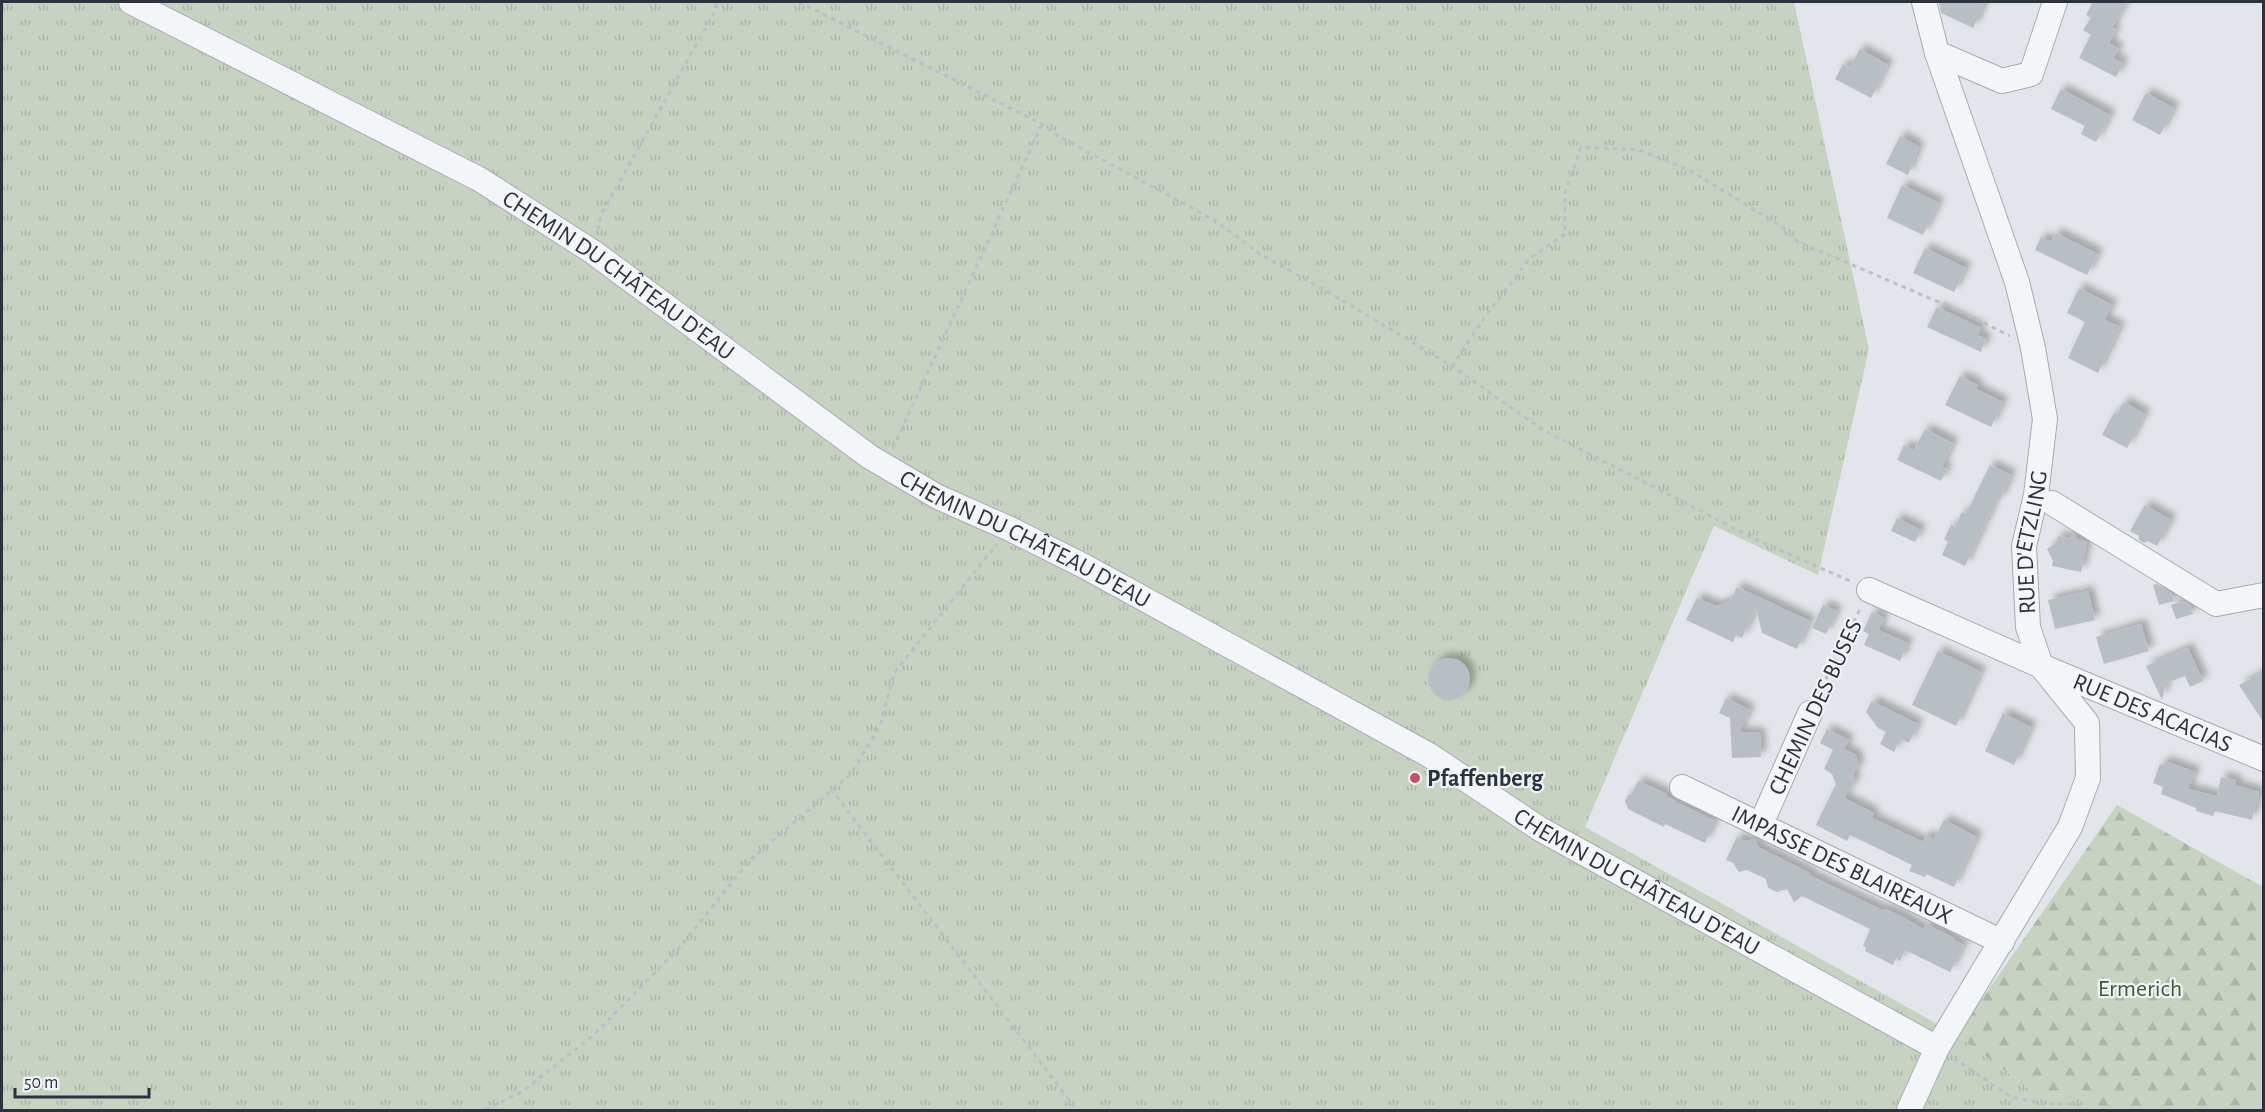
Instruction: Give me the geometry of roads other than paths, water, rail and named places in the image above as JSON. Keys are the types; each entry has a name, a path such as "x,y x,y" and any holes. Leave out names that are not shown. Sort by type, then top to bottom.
{"street":[{"name":"CHEMIN DU CHÂTEAU D'EAU","path":"131,2 479,179 593,252 884,466 938,497 1008,528 1084,566 1429,755 1540,829 1937,1048"},
{"name":"RUE D'ETZLING","path":"1909,1110 1937,1048 2070,827 2088,778 2087,723 2041,666 2028,627 2024,546 2036,495 2045,419 2032,348 2017,282 1937,53 1924,2"},
{"path":"1937,53 2002,81 2031,74 2055,2"},
{"path":"2052,503 2216,604 2264,595"},
{"name":"RUE DES ACACIAS","path":"1869,590 2041,666 2264,759"},
{"name":"CHEMIN DES BUSES","path":"1761,824 1809,712"},
{"name":"IMPASSE DES BLAIREAUX","path":"1682,787 2002,942"}],"place":[{"name":"Pfaffenberg","path":"1415,778"}],"park label":[{"name":"Ermerich","path":"2140,988"}]}
